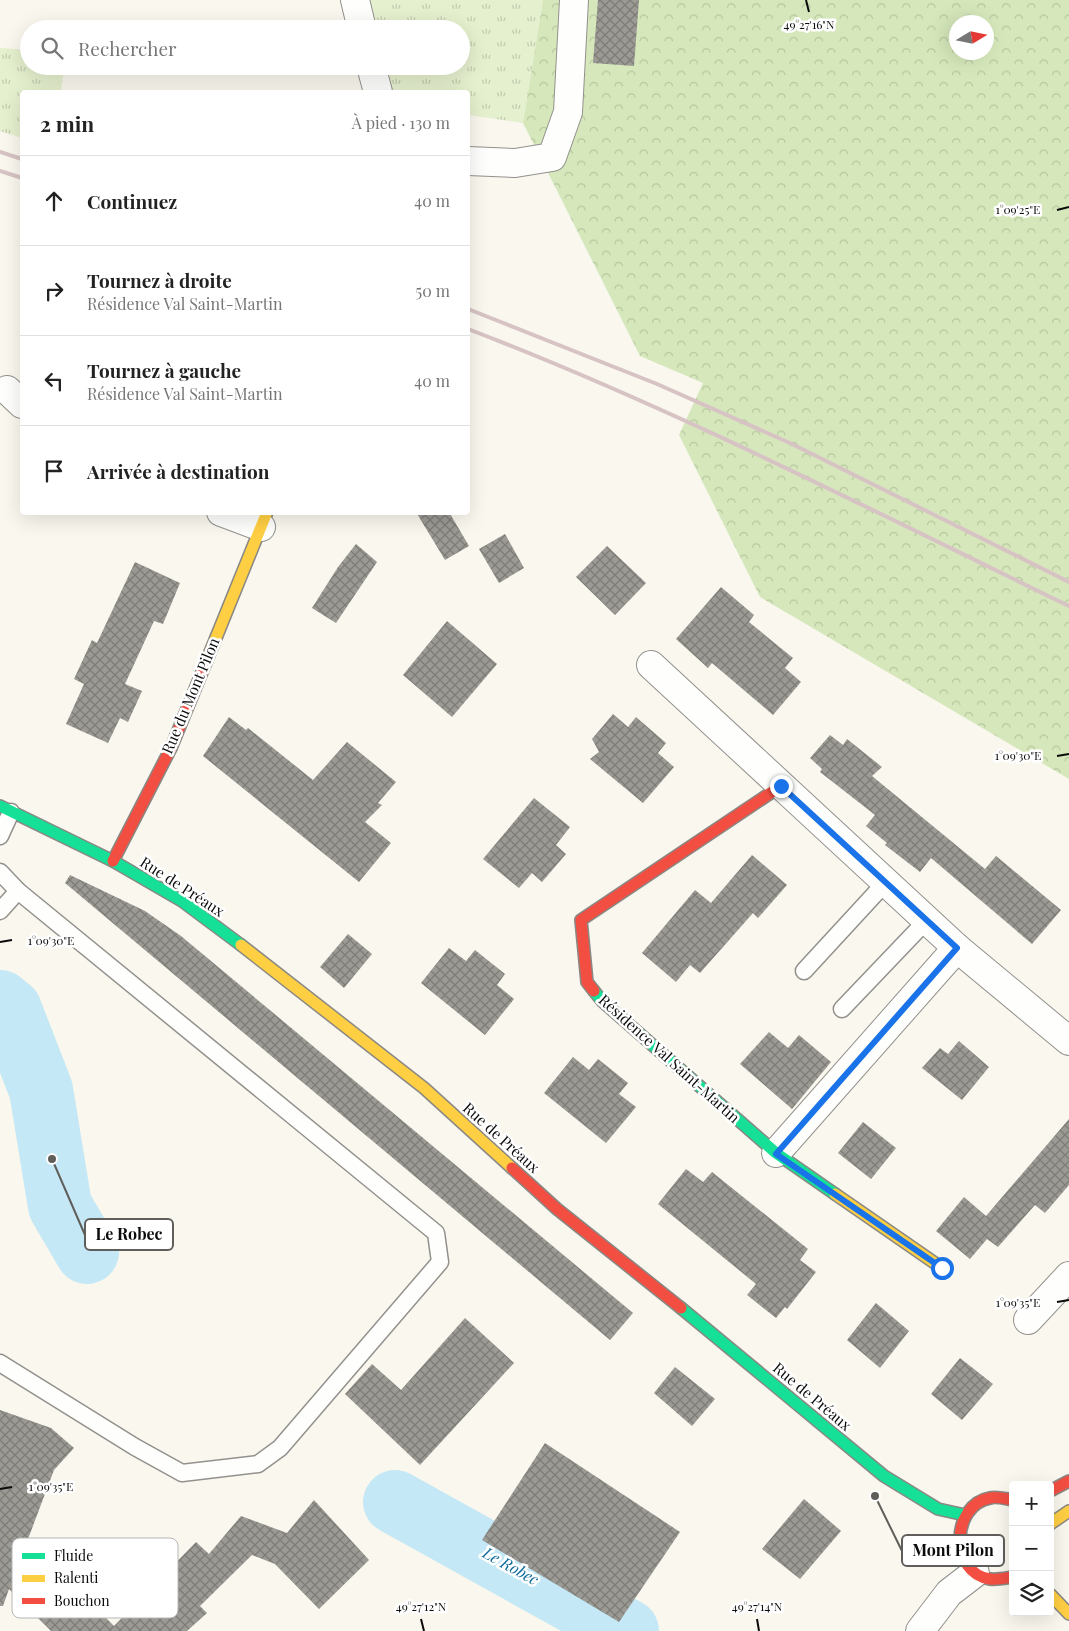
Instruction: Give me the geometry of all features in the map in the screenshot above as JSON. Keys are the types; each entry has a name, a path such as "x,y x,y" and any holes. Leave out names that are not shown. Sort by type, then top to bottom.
{"street":[{"path":"355,0 360,20"},
{"path":"470,161 515,163 552,157 568,112 574,0"},
{"path":"373,75 377,90"},
{"name":"Rue du Mont Pilon","path":"113,861 171,748 264,520 237,515"},
{"path":"651,665 957,948 1069,1041"},
{"name":"Résidence Val Saint-Martin","path":"776,1154 602,1001 587,982 581,920 781,786"},
{"name":"Rue de Préaux","path":"6,809 113,861 182,902 288,980 424,1088 556,1209 685,1311 884,1476 938,1509 965,1515"},
{"path":"942,1268 776,1154 957,948"},
{"path":"1028,1320 1069,1276"},
{"path":"1054,1488 1069,1481"},
{"path":"1009,1499 1000,1498 984,1500 965,1515 959,1530 958,1546 964,1561 976,1573 990,1579 1009,1577"},
{"path":"1054,1521 1069,1511"},
{"path":"920,1631 950,1593 976,1573"},
{"path":"1054,1598 1069,1614"}],"lane":[{"path":"0,836 6,809"},
{"path":"0,872 18,891 436,1233 440,1262 280,1448 258,1464 182,1473 135,1448 0,1363"},
{"path":"804,971 886,882"},
{"path":"0,911 18,891"},
{"path":"842,1009 927,920"}],"green space":[{"path":"369,0 543,0 523,123 470,115 470,90 393,90 389,75 470,75 470,20 375,20"},
{"path":"543,0 1069,0 1069,779 760,597 679,435 703,383 640,356 523,123"},
{"path":"0,48 20,49 20,75 63,75 61,90 20,90 20,137 0,131"}],"building":[{"path":"598,0 639,0 634,66 593,63"},
{"path":"418,515 451,515 469,546 445,560"},
{"path":"505,534 524,568 499,583 479,549"},
{"path":"356,544 377,562 336,623 312,608 338,567"},
{"path":"607,546 646,583 615,615 576,577"},
{"path":"135,562 180,583 163,624 154,621 125,684 142,691 128,722 120,718 108,743 66,724 84,684 74,679 92,640 97,643"},
{"path":"721,587 754,615 749,622 793,658 785,668 801,682 773,715 712,663 708,668 676,639"},
{"path":"447,621 497,664 452,717 403,675"},
{"path":"613,714 628,727 636,717 666,743 658,753 674,767 643,803 590,759 599,752 592,739"},
{"path":"229,717 246,730 248,728 313,780 347,742 396,782 378,803 382,805 365,822 391,843 359,882 203,756"},
{"path":"830,735 843,745 847,739 882,767 872,776 985,869 996,856 1061,910 1032,944 931,858 920,872 885,845 887,843 866,826 875,815 820,772 822,769 810,758"},
{"path":"534,798 570,827 556,845 566,854 542,882 532,873 519,888 483,859"},
{"path":"752,855 787,885 758,918 753,913 700,973 690,965 676,982 642,953 695,890 711,903"},
{"path":"70,875 145,911 181,936 633,1313 610,1340 65,883"},
{"path":"348,934 372,954 344,988 320,967"},
{"path":"449,948 466,961 475,950 505,974 497,985 514,999 485,1035 421,983"},
{"path":"769,1032 788,1048 799,1035 831,1062 792,1109 740,1064"},
{"path":"959,1041 989,1067 962,1100 922,1068 940,1048 948,1054"},
{"path":"573,1057 589,1070 598,1059 628,1083 619,1094 636,1107 606,1143 544,1093"},
{"path":"1069,1119 1069,1185 1045,1213 1035,1205 998,1247 987,1239 970,1259 936,1231 964,1197 986,1216"},
{"path":"863,1122 896,1148 871,1179 838,1153"},
{"path":"686,1169 703,1182 712,1172 808,1249 800,1260 816,1272 787,1309 785,1307 776,1318 747,1295 756,1284 658,1204"},
{"path":"876,1303 909,1331 880,1368 847,1340"},
{"path":"465,1318 514,1363 420,1465 345,1394 372,1364 401,1390"},
{"path":"960,1358 993,1384 962,1420 931,1394"},
{"path":"675,1367 715,1399 692,1426 654,1393"},
{"path":"0,1410 51,1428 74,1448 54,1470 28,1538 12,1538 12,1592 9,1589 3,1606 0,1606"},
{"path":"545,1443 680,1532 619,1622 482,1540"},
{"path":"804,1499 841,1531 800,1579 762,1549"},
{"path":"314,1500 369,1560 319,1609 275,1564 252,1555 200,1606 207,1613 187,1631 51,1631 38,1618 106,1618 114,1626 122,1618 178,1618 178,1560 196,1542 209,1554 241,1516 287,1533"}],"waterway":[{"name":"Le Robec","path":"0,1002 10,1010 41,1090 60,1206 87,1252"},
{"name":"Le Robec","path":"395,1502 627,1631"}],"railway":[{"path":"0,152 20,158"},
{"path":"0,171 20,177"},
{"path":"470,310 657,384 792,444 1069,582"},
{"path":"470,330 621,392 696,426 1069,606"}],"traffic: fast":[{"path":"0,806 113,861 182,901 241,945"},
{"path":"594,991 602,1001 776,1153 835,1194"},
{"path":"681,1308 884,1476 938,1509 965,1515"}],"traffic: slow":[{"path":"209,655 266,515"},
{"path":"241,945 424,1088 512,1168"},
{"path":"835,1194 942,1268"},
{"path":"1054,1521 1069,1511"},
{"path":"1054,1598 1069,1614"}],"traffic: jam":[{"path":"113,861 171,748 209,655"},
{"path":"594,991 587,982 581,920 781,786"},
{"path":"512,1168 557,1209 681,1308"},
{"path":"1054,1489 1069,1481"},
{"path":"1009,1499 992,1497 977,1503 968,1513 962,1525 960,1539 962,1553 967,1565 977,1574 990,1579 1009,1578"}],"place":[{"name":"Le Robec","path":"52,1159"},
{"name":"Mont Pilon","path":"875,1496"}],"route":[{"path":"781,786 957,948 776,1154 942,1268"}]}
